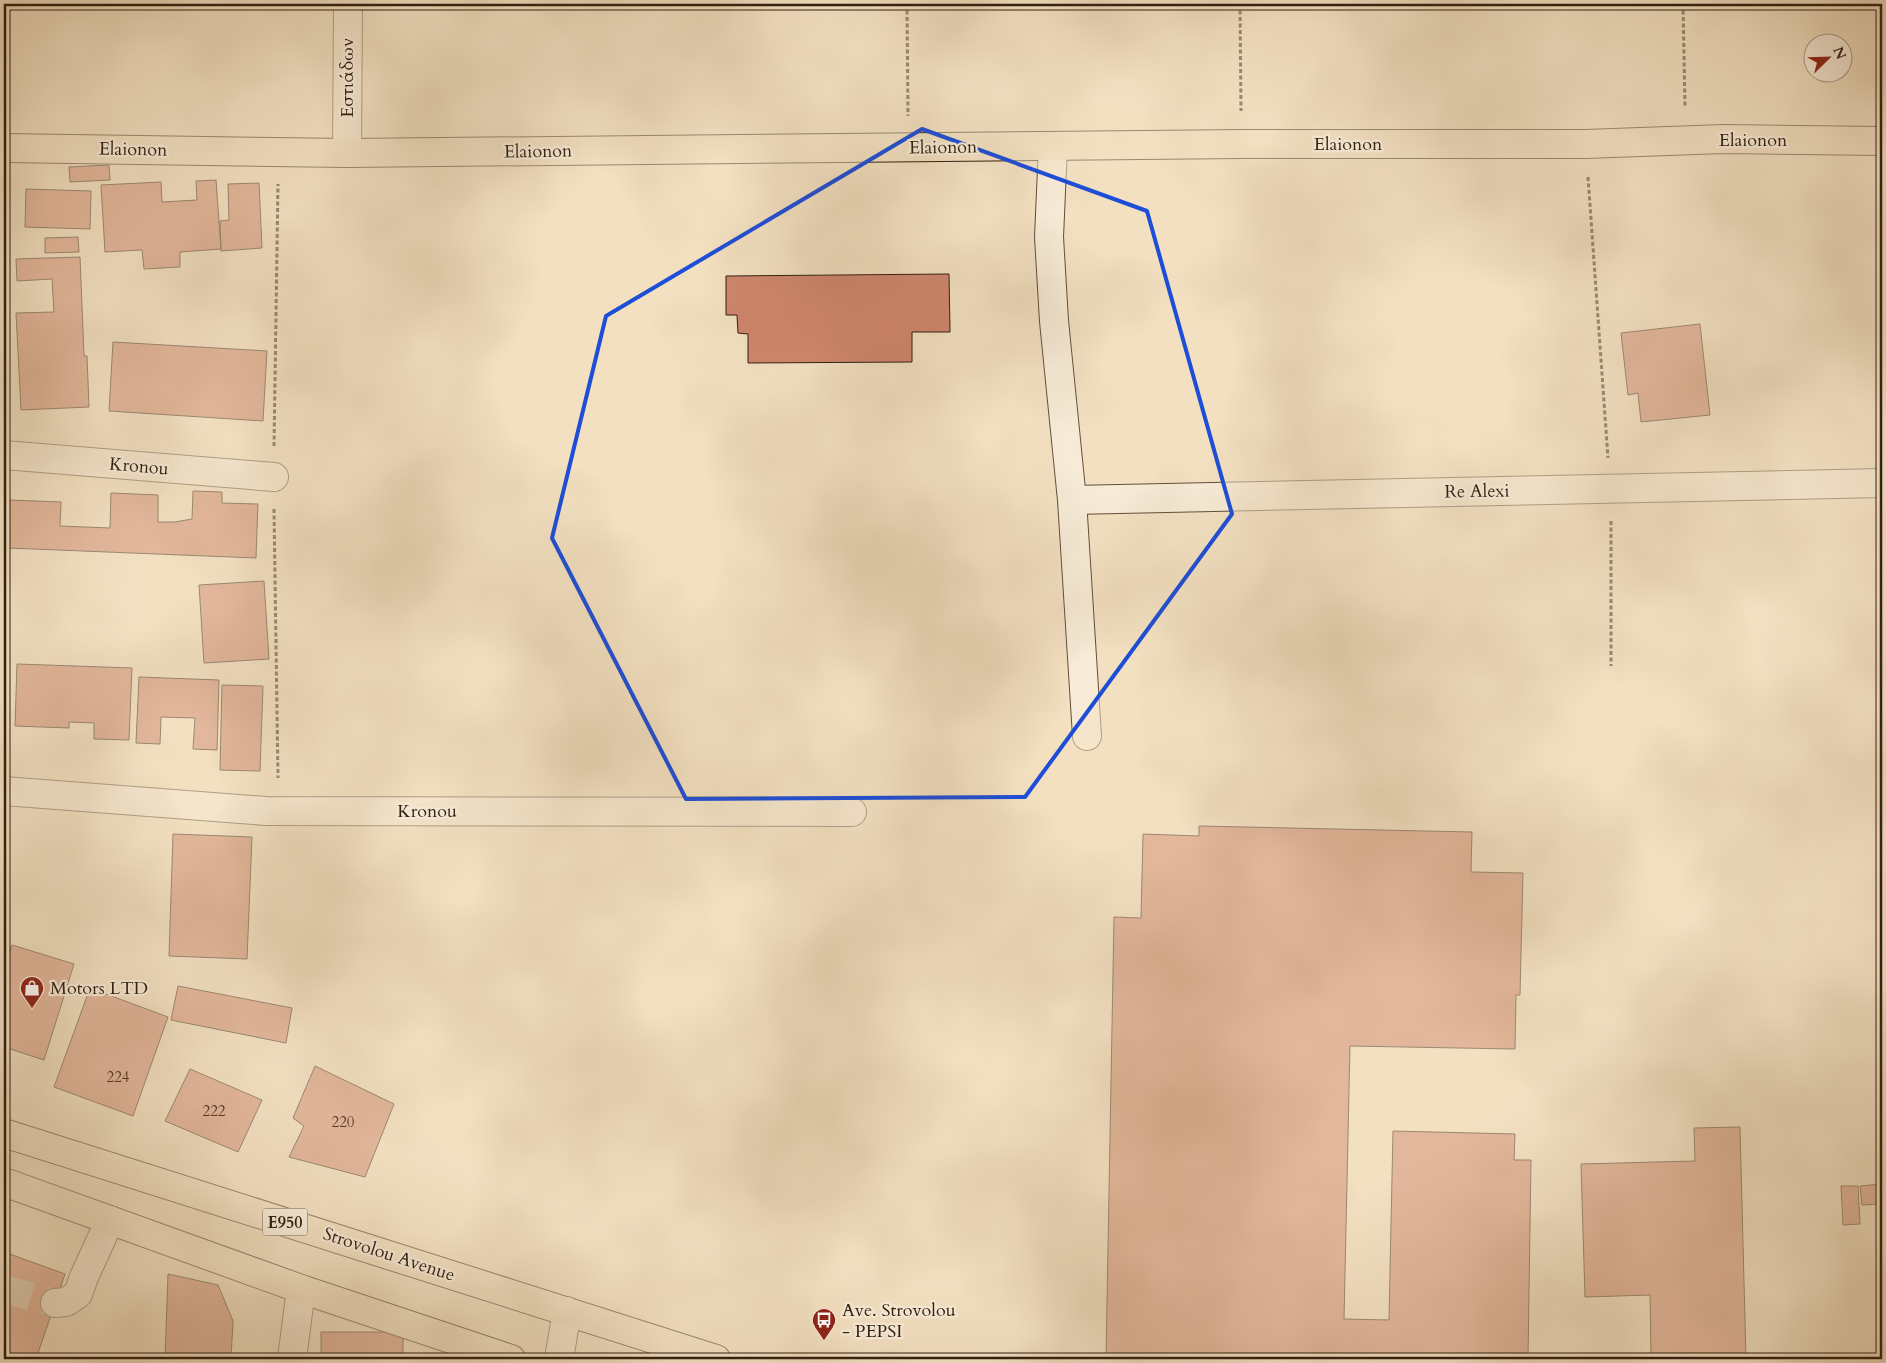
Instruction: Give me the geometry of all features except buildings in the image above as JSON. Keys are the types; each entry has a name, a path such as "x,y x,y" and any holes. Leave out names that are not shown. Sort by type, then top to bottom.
{"main road":[{"name":"Elaionon","path":"4,148 347,153 1242,144 1586,144 1724,139 1882,141"},
{"name":"Strovolou Avenue","path":"4,1133 716,1359"},
{"path":"4,1182 301,1289 512,1359"}],"street":[{"name":"Εστιάδων","path":"347,153 348,4"},
{"path":"1053,146 1050,237 1054,321 1072,500 1087,736"},
{"name":"Kronou","path":"4,455 274,477"},
{"name":"Re Alexi","path":"1072,500 1882,483"},
{"name":"Kronou","path":"4,791 266,811 852,812"},
{"path":"55,1303 66,1302 78,1294 110,1220"},
{"path":"292,1359 301,1289"},
{"path":"559,1359 567,1311"}],"path":[{"path":"907,4 908,148"},
{"path":"1240,4 1242,144"},
{"path":"1683,4 1685,140"},
{"path":"1586,144 1611,488 1611,666"}],"highlighted area":[{"path":"922,129 1147,211 1232,514 1025,797 686,799 552,538 606,316"}],"tunnel":[{"path":"4,1289 55,1303"}],"place":[{"name":"Motors LTD","path":"32,1009"},
{"name":"Ave. Strovolou - PEPSI","path":"824,1341"}]}
